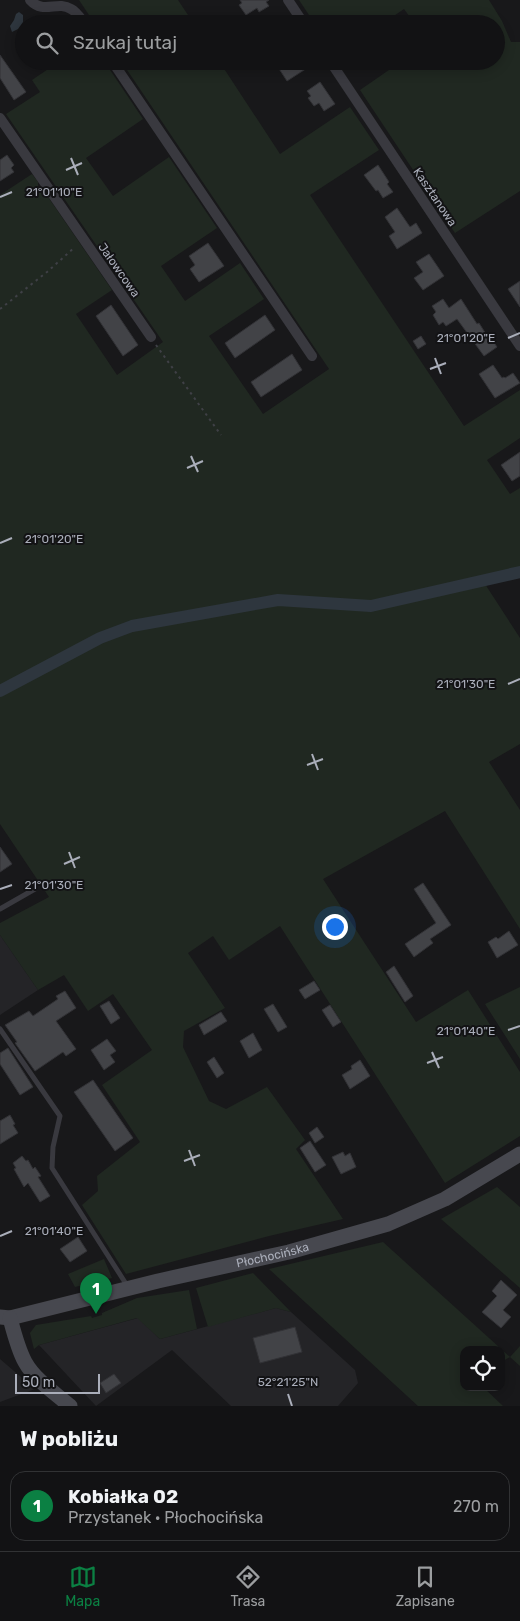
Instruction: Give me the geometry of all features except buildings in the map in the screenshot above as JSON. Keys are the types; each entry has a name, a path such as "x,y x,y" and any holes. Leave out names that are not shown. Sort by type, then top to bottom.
{"main road":[{"name":"Płochocińska","path":"3,1320 289,1252 388,1224 445,1199 520,1154"},
{"path":"3,1320 17,1342 26,1364 41,1382 70,1406"}],"street":[{"path":"30,0 36,6 42,8 62,6 71,9 77,15"},
{"path":"288,0 298,15"},
{"path":"118,70 312,356"},
{"name":"Kasztanowa","path":"336,70 520,346"},
{"name":"Jałowcowa","path":"0,118 151,337"}],"lane":[{"path":"0,909 35,890"},
{"path":"0,1030 60,1116 52,1147 52,1168 129,1289"}],"path":[{"path":"0,309 83,240"},
{"path":"151,337 221,435"}],"shaded area":[{"path":"79,0 178,0 188,15 89,15"},
{"path":"299,0 489,0 498,15 408,15 404,9 395,15 309,15"},
{"path":"15,17 15,30 12,32 10,26"},
{"path":"505,28 511,42 520,42 520,191 455,233 360,90 389,70 505,70"},
{"path":"47,70 110,70 143,119 86,158 113,196 169,157 217,228 161,266 185,301 240,263 264,299 209,336 263,414 329,369 127,70 225,70 280,154 350,107 379,150 310,195 464,426 520,390 520,438 487,460 510,494 520,488 520,575 485,584 520,638 520,744 489,762 520,810 520,929 445,811 323,879 416,1022 468,990 520,1072 520,1136 445,1183 280,926 229,960 213,936 188,953 225,1008 184,1031 183,1047 209,1101 226,1109 267,1087 305,1140 296,1149 343,1219 269,1236 126,1274 82,1205 98,1191 97,1176 140,1142 102,1085 152,1050 113,994 88,1011 64,975 38,990 0,935 0,923 49,897 0,824 0,195 32,174 38,182 42,194 46,194 112,290 76,314 117,375 163,342 6,114 40,92 32,80"},
{"path":"0,935 38,990 0,1015"},
{"path":"520,987 520,1059 485,1004"},
{"path":"497,1187 520,1207 520,1288 441,1219"},
{"path":"383,1242 498,1346 460,1346 460,1391 487,1391 503,1406 418,1406 269,1269"},
{"path":"104,1259 112,1278 75,1287 68,1274"},
{"path":"253,1273 291,1312 276,1308 208,1327 196,1288"},
{"path":"189,1290 197,1329 160,1339 137,1318 39,1345 34,1349 30,1333 36,1325 91,1316 92,1318 137,1298"},
{"path":"276,1308 291,1312 355,1370 358,1383 338,1406 231,1406 172,1350 96,1406 39,1345 138,1318 160,1339"},
{"path":"520,1346 520,1366 510,1357"},
{"path":"505,1352 510,1357 505,1360"},
{"path":"0,1359 35,1389 0,1402"}],"waterway":[{"path":"0,691 100,638 132,626 278,600 371,606 520,572"}],"place":[{"name":"Kobiałka 02","path":"96,1314"}]}
